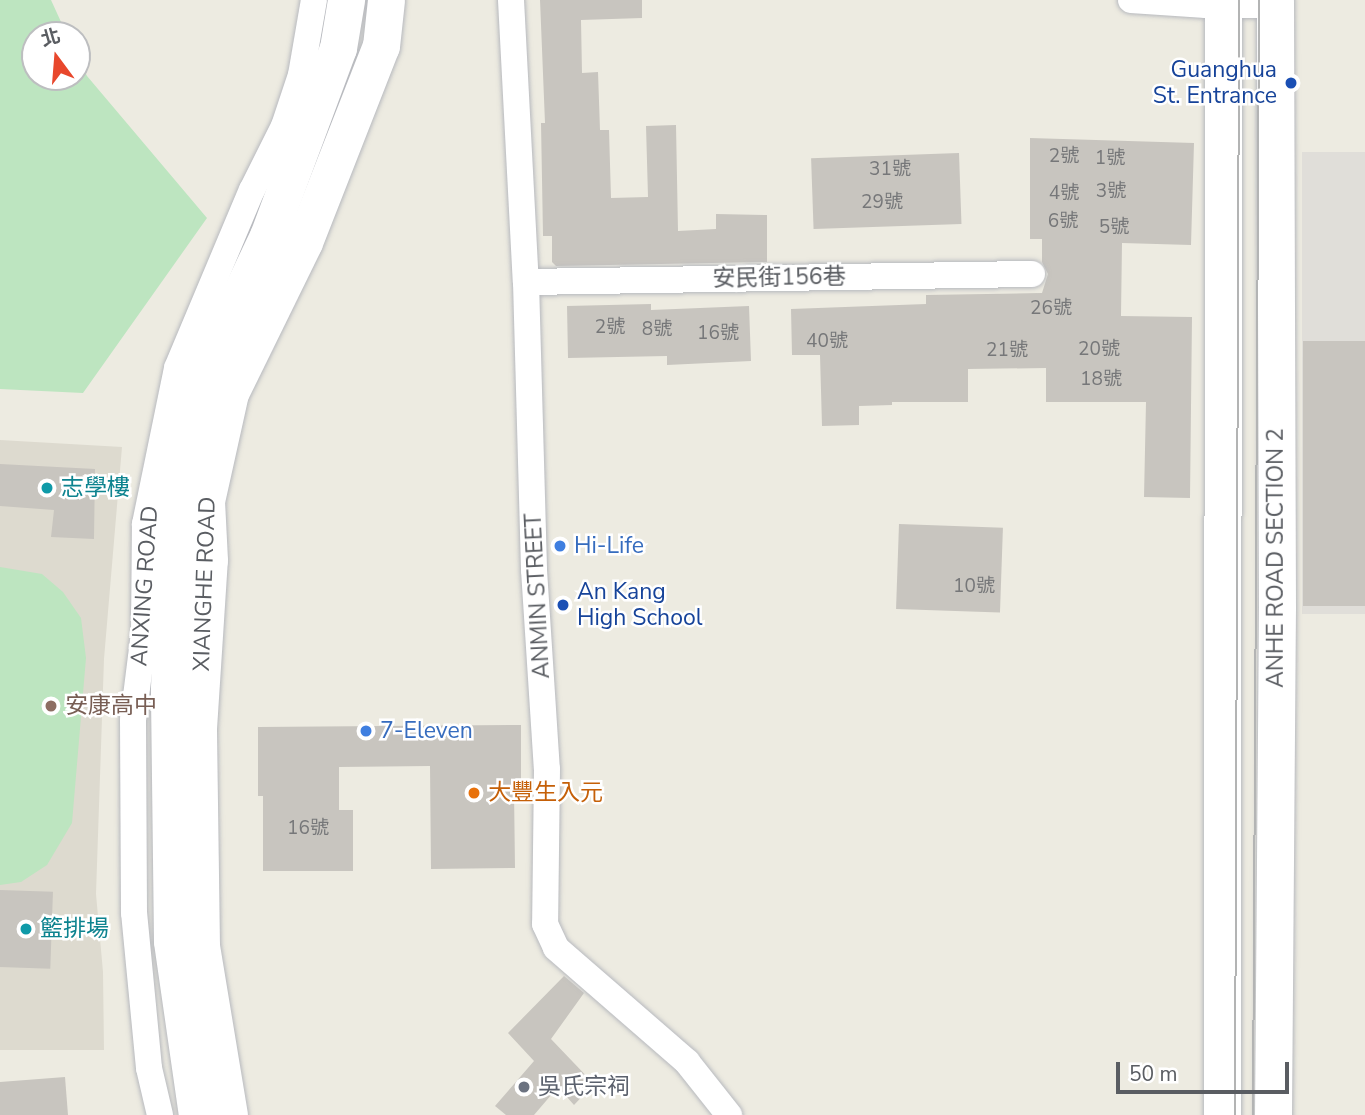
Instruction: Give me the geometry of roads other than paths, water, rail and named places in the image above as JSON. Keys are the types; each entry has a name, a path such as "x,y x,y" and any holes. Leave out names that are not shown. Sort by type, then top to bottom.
{"main road":[{"name":"XIANGHE ROAD","path":"197,1115 172,942 169,689 175,498 205,369 268,236 338,48 346,0"},
{"name":"XIANGHE ROAD","path":"229,1115 201,946 198,728 209,560 206,501 230,393 304,242 381,46 386,0"},
{"path":"1222,1115 1223,3"},
{"name":"ANHE ROAD SECTION 2","path":"1273,1115 1276,624 1275,3"},
{"path":"1221,623 1276,624"}],"street":[{"name":"ANXING ROAD","path":"160,1115 149,1068 135,913 133,720 144,634 145,524 177,368 231,237 284,126 301,75 314,0"},
{"name":"ANMIN STREET","path":"511,0 526,282 534,570 547,769 545,924 556,948 687,1062 729,1115"},
{"path":"1131,0 1275,3"},
{"name":"安民街156巷","path":"526,282 1032,274"}],"tram line":[{"path":"1235,1115 1239,0"},
{"path":"1253,1115 1259,0"}],"place":[{"name":"Guanghua St. Entrance","path":"1291,83"},
{"name":"志學樓","path":"47,488"},
{"name":"Hi-Life","path":"560,546"},
{"name":"An Kang High School","path":"563,605"},
{"name":"安康高中","path":"51,706"},
{"name":"7-Eleven","path":"366,731"},
{"name":"大豐生入元","path":"474,793"},
{"name":"籃排場","path":"26,929"},
{"name":"吳氏宗祠","path":"524,1087"}]}
